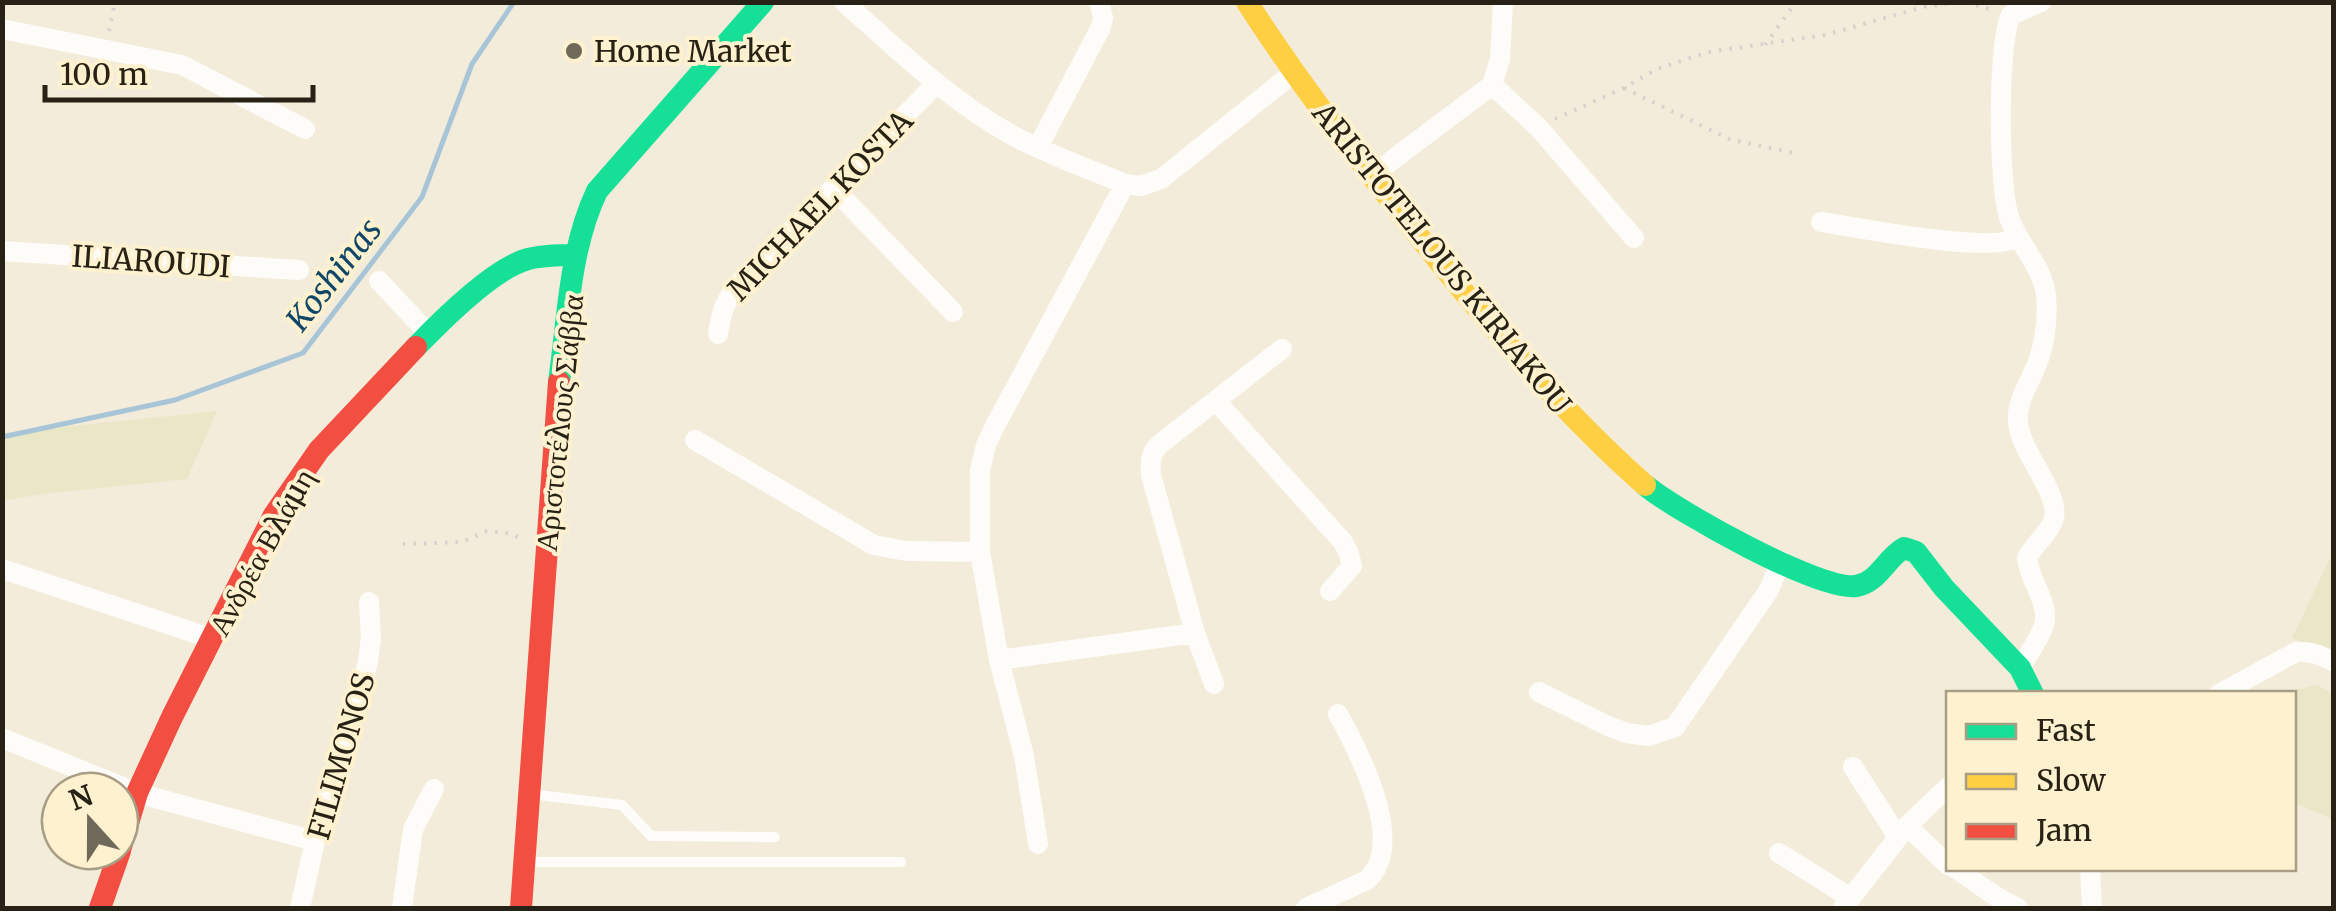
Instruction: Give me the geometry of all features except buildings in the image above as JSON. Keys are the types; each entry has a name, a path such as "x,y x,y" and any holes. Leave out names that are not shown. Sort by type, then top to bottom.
{"street":[{"name":"Αριστοτέλους Σάββα","path":"521,908 558,392 576,256 588,210 597,191 763,2"},
{"path":"844,2 936,84 993,124 1125,184 1141,186 1161,180 1292,74"},
{"path":"1038,147 1101,27 1099,2"},
{"path":"1372,176 1492,85 1500,59 1503,2"},
{"path":"2020,668 2046,618 2027,558 2047,535 2056,507 2028,455 2018,421 2019,405 2042,348 2046,307 2043,280 2007,211 2001,147 2003,42 2011,15 2041,2"},
{"name":"ARISTOTELOUS KIRIAKOU","path":"1248,3 1292,74 1540,385 1658,496 1698,522 1828,582 1858,586 1868,582 1898,551 1916,552 1944,588 2020,668 2032,691"},
{"path":"2,29 182,66 305,130"},
{"name":"MICHAEL KOSTA","path":"718,334 721,313 738,283 936,84"},
{"path":"1492,85 1538,127 1634,238"},
{"path":"1038,844 1024,756 1000,660 980,552 980,470 986,445 1125,184"},
{"path":"832,188 953,312"},
{"path":"1821,222 1976,244 2012,242 2018,238"},
{"name":"ILIAROUDI","path":"2,252 300,270"},
{"name":"Ανδρέα Βλάμη","path":"140,789 274,515 320,450 429,334 484,284 526,259 576,256"},
{"path":"380,281 429,334"},
{"path":"1214,684 1195,632 1151,476 1152,451 1282,349"},
{"path":"1216,401 1343,542 1352,566 1330,592"},
{"path":"695,440 874,544 906,551 980,552"},
{"path":"1538,692 1628,733 1649,736 1676,727 1769,590 1780,561"},
{"path":"2,569 213,639"},
{"name":"FILIMONOS","path":"300,908 368,662 369,602"},
{"path":"1000,660 1195,632"},
{"path":"2224,691 2296,652 2320,655 2334,662"},
{"path":"1306,908 1367,880 1374,874 1381,853 1379,809 1359,752 1338,714"},
{"path":"2,738 84,771"},
{"path":"1853,766 1903,832 1946,863"},
{"path":"402,908 413,828 434,789"},
{"path":"1778,852 1847,904 1903,832 1946,790"},
{"path":"140,794 316,841"},
{"name":"Ανδρέα Βλάμη","path":"100,908 113,871"},
{"path":"1958,871 1998,900 2018,908"},
{"path":"2090,871 2092,908"}],"lane":[{"path":"530,794 622,806 651,836 776,836"},
{"path":"525,862 901,862"}],"path":[{"path":"105,50 116,2"},
{"path":"1765,45 1796,2"},
{"path":"1538,127 1657,69 1708,52 1826,35 1923,7 1963,2 2011,15"},
{"path":"1624,88 1729,139 1800,154"},
{"path":"403,544 462,542 487,531 509,532 546,552"}],"shaded area":[{"path":"217,411 187,479 3,501 3,433"},
{"path":"2333,552 2333,655 2292,638"},
{"path":"2317,685 2333,693 2333,819 2296,804 2296,691 2290,691"}],"waterway":[{"name":"Koshinas","path":"2,437 175,400 303,353 422,197 472,64 514,2"}],"traffic: fast":[{"path":"559,382 575,261 597,191 763,2"},
{"path":"416,347 469,297 514,264 540,257 576,255"},
{"path":"1645,485 1748,547 1838,584 1864,584 1904,548 1916,552 1944,588 2020,668 2032,691"}],"traffic: slow":[{"path":"1247,2 1328,118 1468,297 1553,394 1645,485"}],"traffic: jam":[{"path":"140,786 274,515 319,450 416,347"},
{"path":"521,908 559,382"},
{"path":"100,908 113,871"}],"place":[{"name":"Home Market","path":"574,51"}]}
